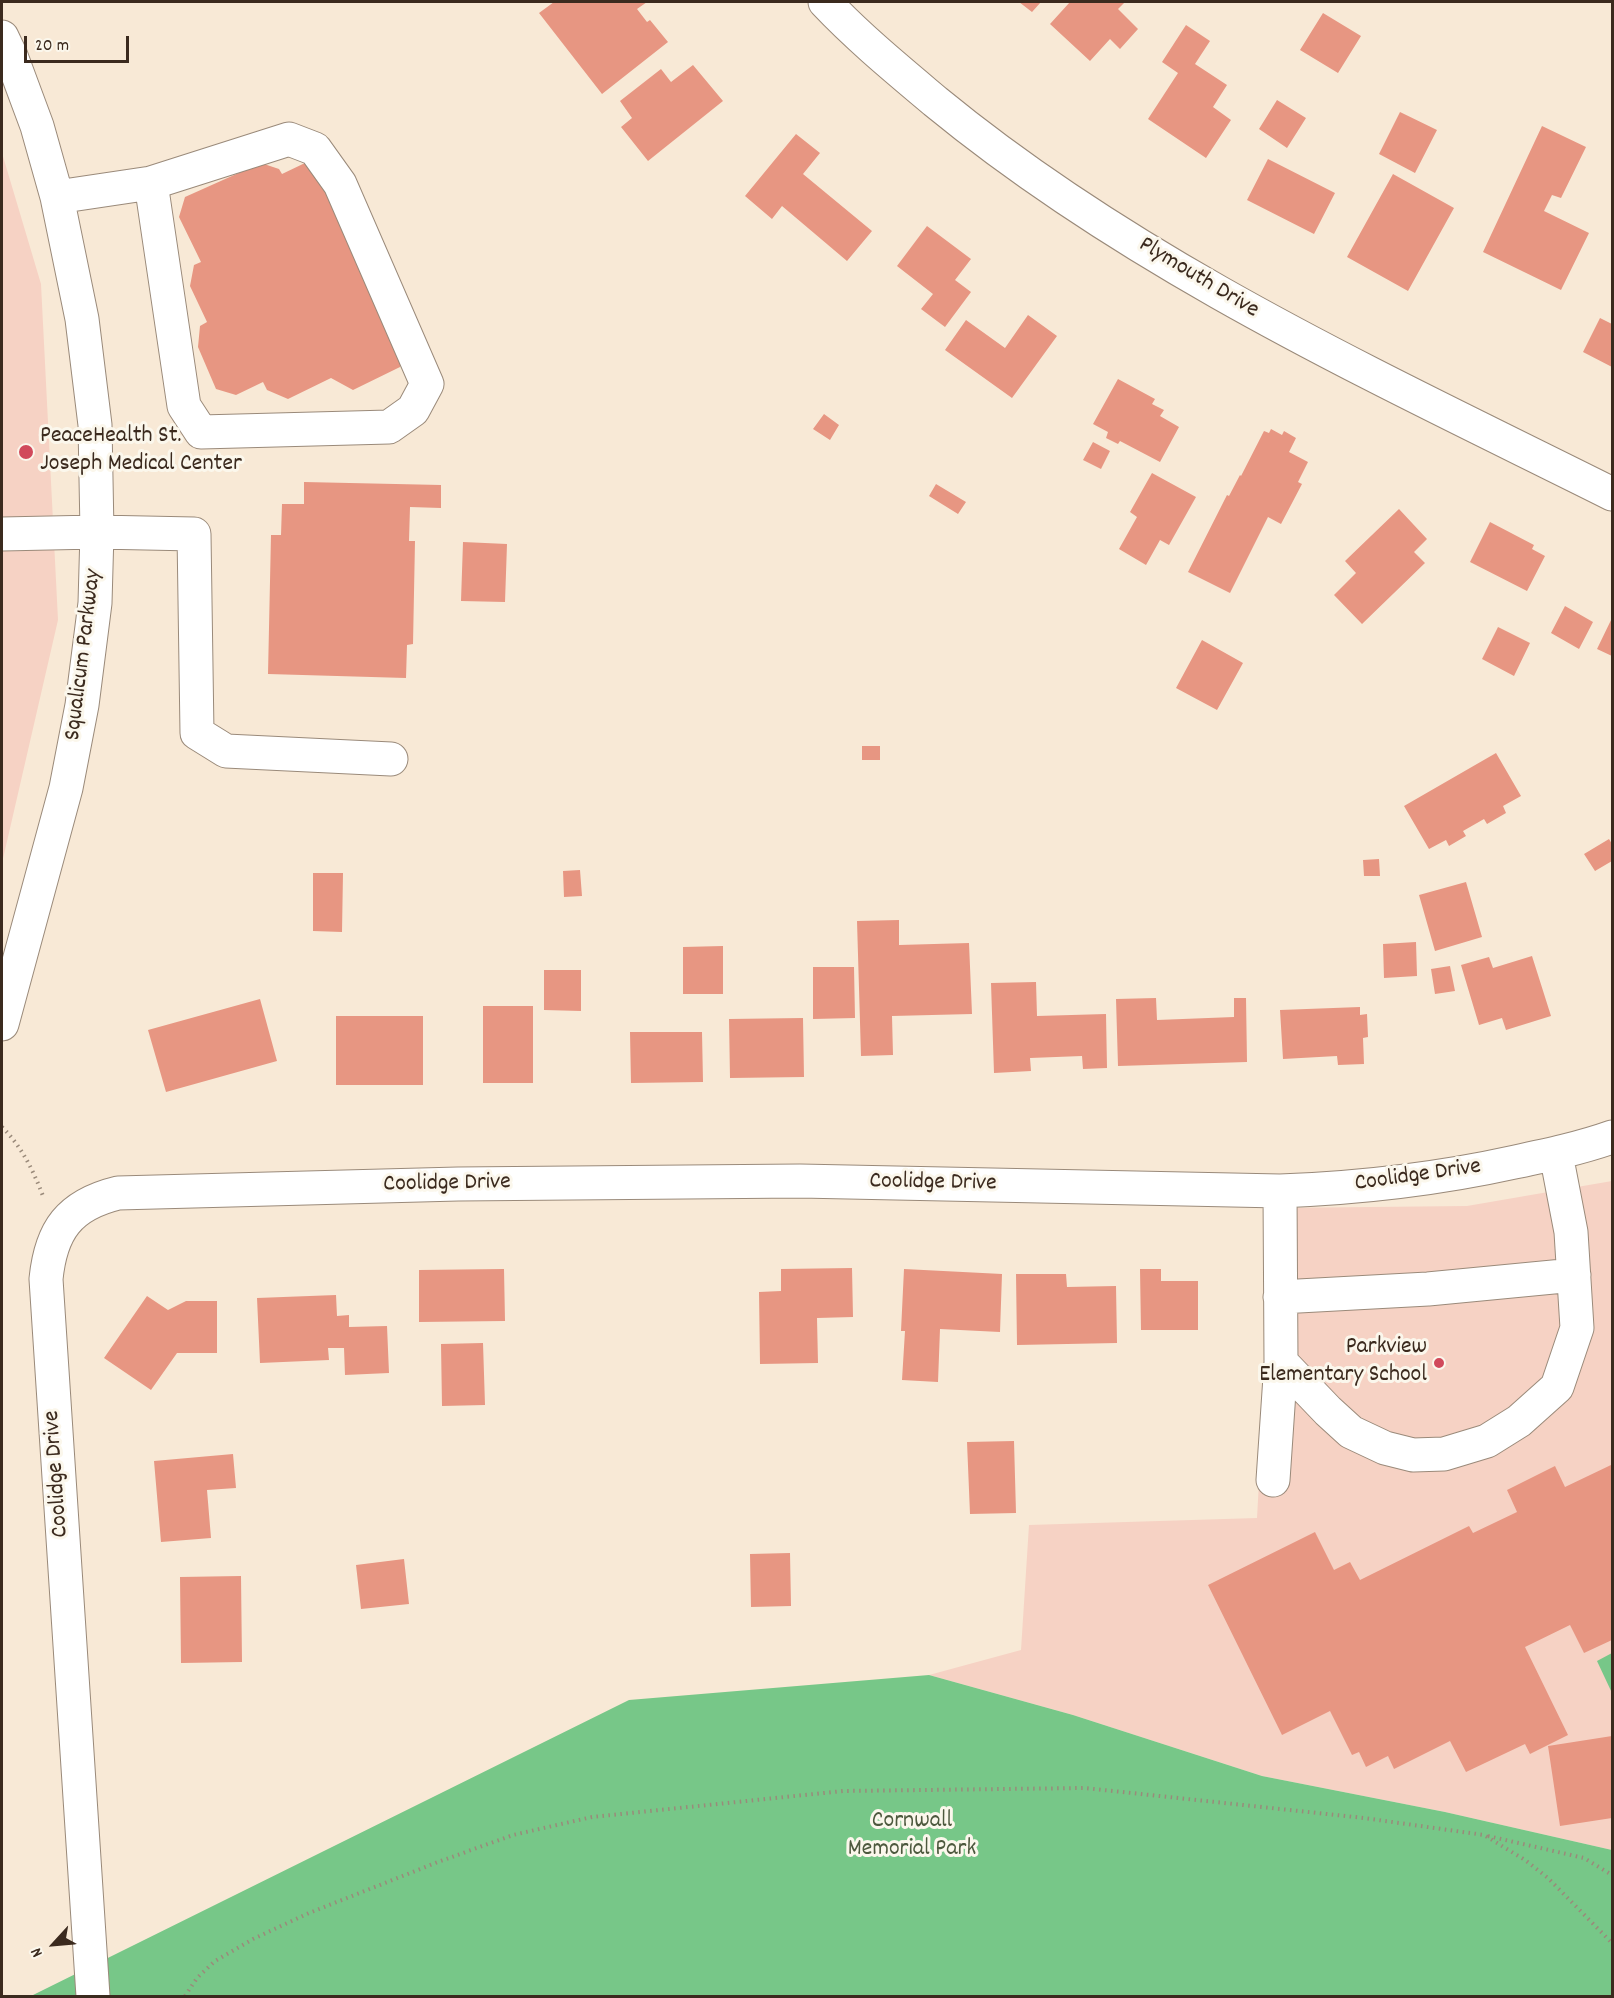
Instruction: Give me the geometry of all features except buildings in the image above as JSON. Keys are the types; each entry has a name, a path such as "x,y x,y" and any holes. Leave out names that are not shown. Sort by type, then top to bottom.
{"street":[{"name":"Plymouth Drive","path":"825,2 842,20 969,129 1061,196 1257,314 1612,494"},
{"name":"Squalicum Parkway","path":"2,37 37,126 57,197 82,318 95,424 97,532 95,603 82,705 66,788 2,1024"},
{"path":"57,197 151,183 289,139 315,149 340,184 427,384 413,411 389,427 201,432 184,406 151,183"},
{"path":"2,534 97,532 194,534 197,733 226,751 391,759"},
{"name":"Coolidge Drive","path":"93,1996 45,1279 54,1238 66,1221 79,1209 99,1197 118,1192 458,1184 800,1181 1280,1191 1390,1184 1467,1173 1556,1154 1612,1137"},
{"path":"1281,1362 1351,1432 1385,1448 1413,1455 1444,1454 1487,1441 1519,1420 1557,1387 1577,1328 1571,1232 1556,1154"},
{"path":"1273,1480 1281,1362 1280,1191"},
{"path":"1280,1297 1428,1289 1574,1275"}],"path":[{"path":"2,1127 14,1139 32,1167 45,1202 54,1238"},
{"path":"185,1996 197,1978 215,1961 254,1939 309,1913 513,1835 592,1817 843,1791 1085,1788 1353,1816 1484,1835 1584,1858 1612,1875"},
{"path":"1484,1835 1525,1860 1548,1878 1612,1943"}],"shaded area":[{"name":"PeaceHealth St. Joseph Medical Center","path":"2,153 41,284 58,620 2,863"},
{"name":"Parkview Elementary School","path":"1612,1181 1612,1850 1445,1812 1262,1776 1073,1715 929,1675 1021,1650 1029,1525 1257,1518 1274,1208 1467,1206"}],"green space":[{"path":"1612,1653 1612,1693 1597,1661"},
{"name":"Cornwall Memorial Park","path":"929,1675 1073,1715 1262,1776 1445,1812 1612,1850 1612,1996 31,1996 629,1700"}],"place":[{"name":"PeaceHealth St. Joseph Medical Center","path":"26,452"},
{"name":"Parkview Elementary School","path":"1439,1363"}]}
